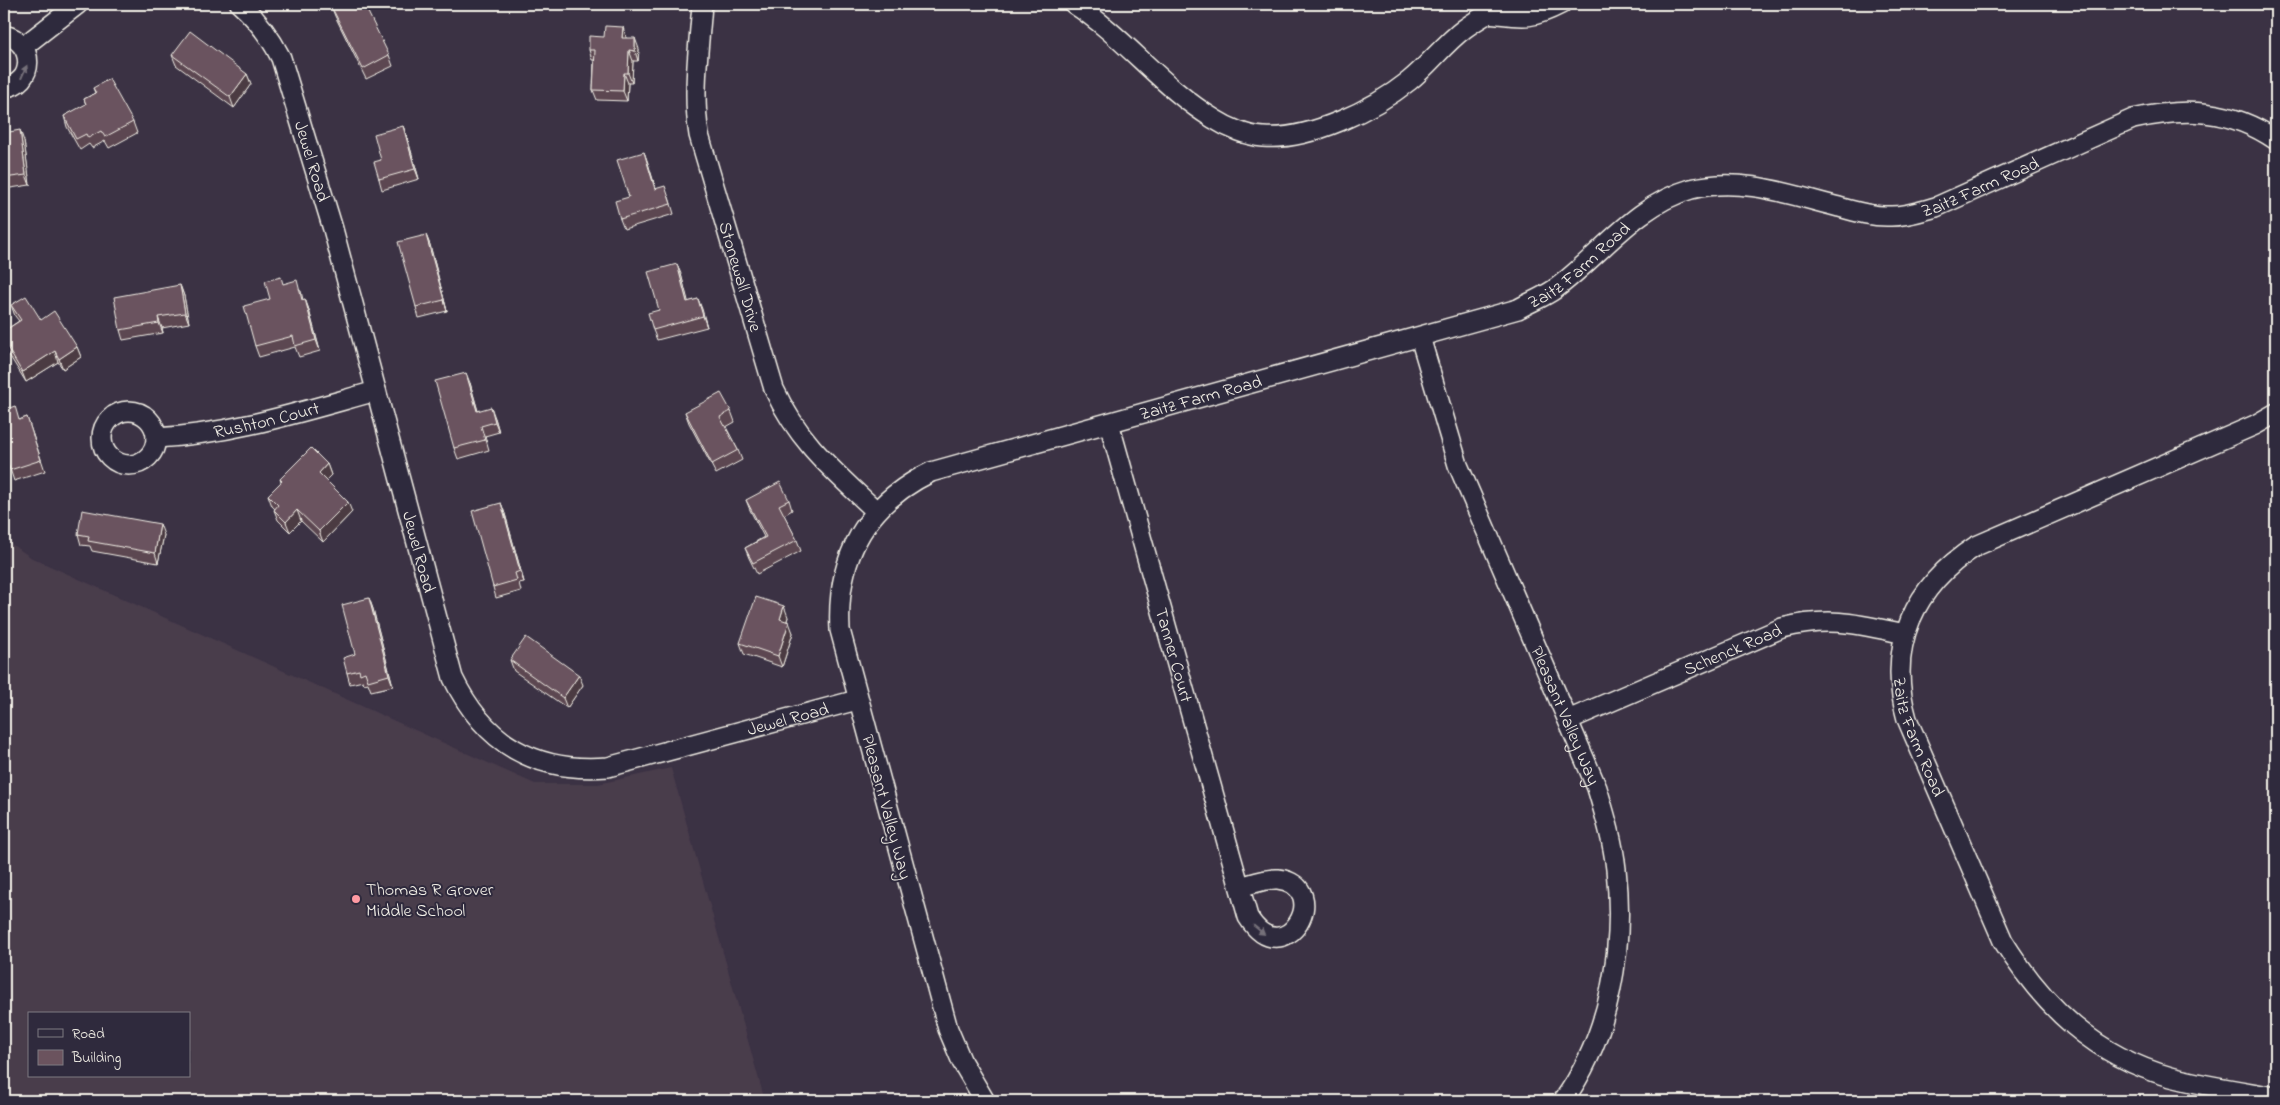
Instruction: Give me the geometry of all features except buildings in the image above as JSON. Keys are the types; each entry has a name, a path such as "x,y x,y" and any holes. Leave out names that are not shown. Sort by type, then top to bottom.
{"street":[{"path":"24,46 78,4"},
{"name":"Jewel Road","path":"240,4 254,16 269,35 281,58 333,230 453,678 464,700 477,718 492,734 512,748 534,759 557,766 584,769 608,767 857,700"},
{"name":"Stonewall Drive","path":"702,4 697,62 696,121 774,389 785,413 799,434 817,455 876,511"},
{"path":"1074,4 1106,27 1180,95 1214,120 1240,132 1263,137 1297,135 1336,122 1384,99 1410,80 1464,28 1496,8 1526,17 1541,15 1561,4"},
{"path":"4,35 17,40 24,46 28,62 25,74 16,83 4,87"},
{"name":"Zaitz Farm Road","path":"876,511 895,494 931,472 1518,309 1554,289 1644,211 1667,198 1691,189 1741,184 1867,214 1891,216 1914,213 1936,207 2133,119 2161,112 2187,111 2213,114 2241,121 2276,140"},
{"name":"Pleasant Valley Way","path":"1420,337 1458,465 1597,788 1610,830 1616,868 1619,912 1617,950 1602,1021 1587,1060 1563,1101"},
{"name":"Rushton Court","path":"156,438 180,437 249,426 376,391"},
{"name":"Zaitz Farm Road","path":"2276,413 2255,425 1976,546 1957,558 1933,581 1924,593 1912,615 1905,634 1900,657 1900,682 1907,719 2004,941 2024,973 2045,999 2072,1026 2104,1047 2138,1065 2189,1081 2276,1097"},
{"name":"Tanner Court","path":"1109,423 1240,886"},
{"name":"Pleasant Valley Way","path":"876,511 861,532 849,556 841,581 838,606 841,638 948,1029 962,1062 984,1101"},
{"name":"Schenck Road","path":"1568,720 1782,628 1806,622 1830,621 1905,634"}],"shaded area":[{"name":"Thomas R Grover Middle School","path":"4,539 32,558 535,784 598,784 671,768 765,1101 4,1101"}],"place":[{"name":"Thomas R Grover Middle School","path":"356,899"}]}
